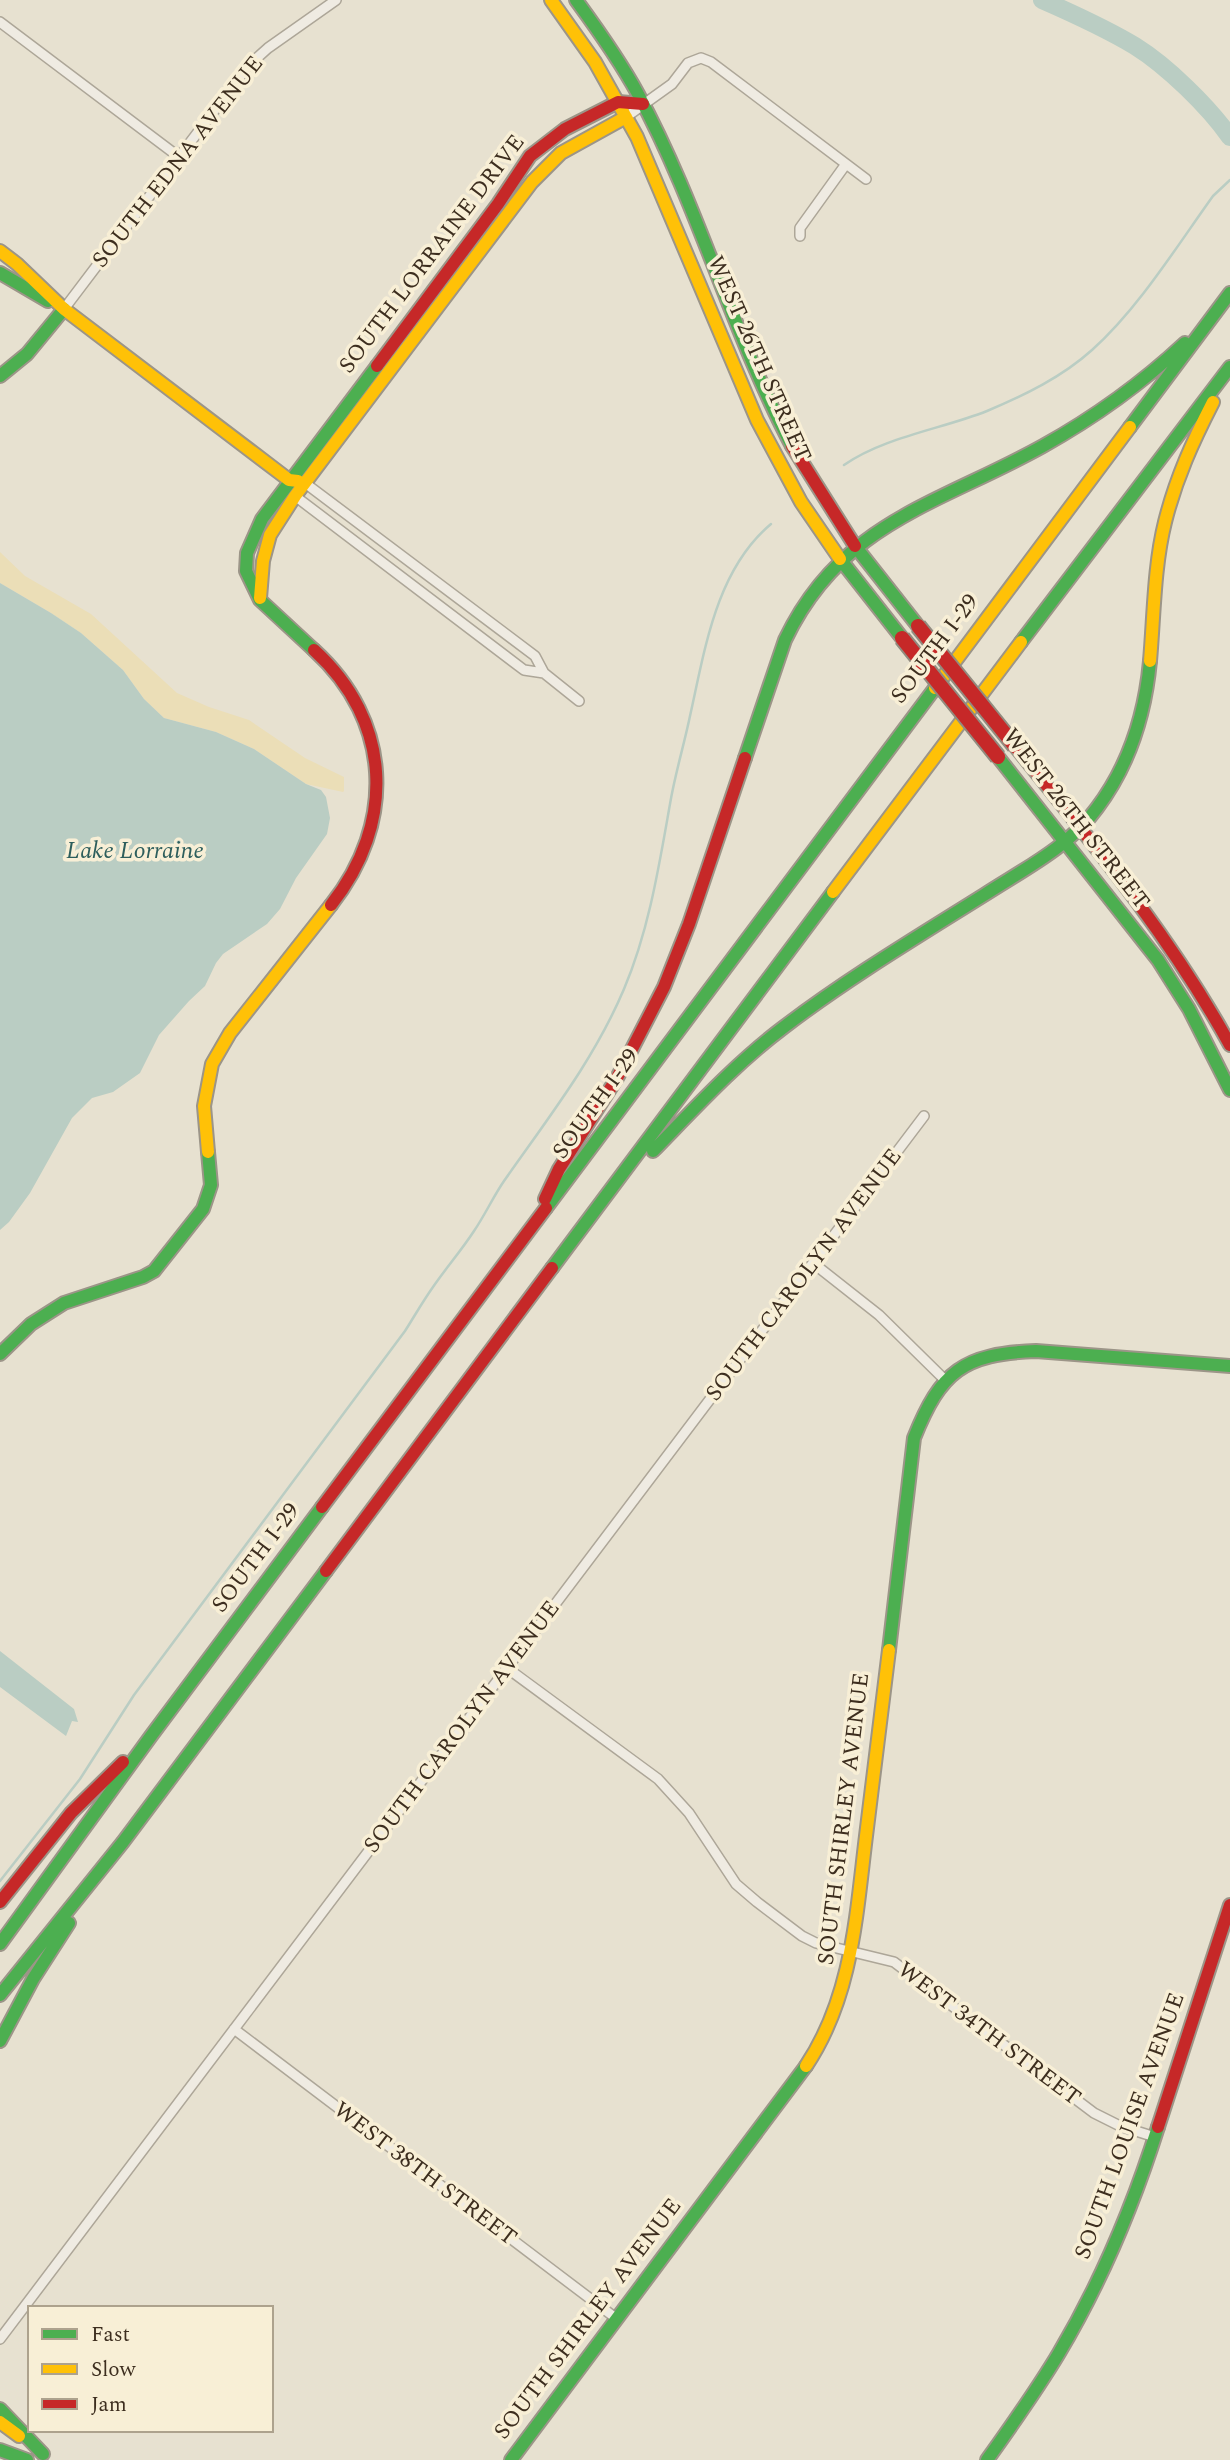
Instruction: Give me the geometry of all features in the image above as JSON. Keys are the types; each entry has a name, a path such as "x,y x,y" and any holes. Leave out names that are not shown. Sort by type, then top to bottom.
{"main road":[{"name":"WEST 26TH STREET","path":"551,0 588,52 626,117 653,173 757,420 801,502 840,559 1157,960 1189,1009 1230,1090"},
{"name":"WEST 26TH STREET","path":"576,0 605,41 643,104 776,415 820,493 855,546 1174,948 1230,1045"},
{"path":"618,102 643,104"},
{"name":"SOUTH LORRAINE DRIVE","path":"260,600 246,570 247,553 262,519 289,480 451,266 530,156 565,129 618,102"},
{"name":"SOUTH LORRAINE DRIVE","path":"260,600 263,561 270,535 295,496 543,169 561,153 626,117"},
{"path":"0,251 64,309 289,480 305,483"},
{"path":"0,274 64,309"},
{"path":"531,1229 559,1169 617,1078 660,997 689,924 785,640 807,599 840,559 883,527 1059,438 1105,411 1161,366 1230,292"},
{"name":"SOUTH I-29","path":"0,1944 151,1736 1230,292"},
{"path":"0,376 18,365 64,309"},
{"path":"0,1995 122,1842 1230,367"},
{"path":"588,1223 694,1107 784,1027 894,952 1065,843 1096,810 1119,775 1138,732 1147,696 1160,551 1171,498 1191,443 1230,375"},
{"path":"289,480 295,496"},
{"path":"0,1354 31,1324 64,1303 154,1271 197,1219 204,1209 211,1185 204,1106 212,1064 230,1033 345,888 371,835 379,778 374,748 363,714 341,677 260,600"},
{"name":"SOUTH SHIRLEY AVENUE","path":"511,2460 819,2047 838,2008 852,1953 914,1438 919,1420 934,1394 945,1380 973,1360 995,1353 1021,1350 1230,1366"},
{"path":"0,1902 80,1803 151,1736"},
{"path":"0,2041 33,1979 122,1842"},
{"name":"SOUTH LOUISE AVENUE","path":"987,2460 1034,2394 1082,2312 1119,2233 1155,2137 1230,1905"},
{"path":"0,2409 47,2457"},
{"path":"0,2422 47,2457"},
{"path":"0,2452 7,2460"},
{"path":"0,2452 27,2460"}],"street":[{"name":"SOUTH EDNA AVENUE","path":"64,309 235,83 258,57 336,0"},
{"path":"0,22 179,157"},
{"path":"626,117 671,84 688,63 701,58 866,179"},
{"path":"800,236 800,228 846,164"},
{"path":"305,483 535,656 544,673 579,701"},
{"path":"295,496 524,670 544,673"},
{"name":"SOUTH CAROLYN AVENUE","path":"0,2339 924,1115"},
{"path":"813,1263 879,1315 945,1380"},
{"name":"WEST 34TH STREET","path":"507,1668 669,1790 689,1813 736,1884 802,1936 816,1944 894,1962 1094,2113 1120,2126 1155,2137"},
{"name":"WEST 38TH STREET","path":"234,2029 617,2319"}],"sand":[{"path":"0,552 25,576 91,614 177,693 249,720 305,758 344,777 344,791 306,784 254,749 216,732 164,718 144,699 123,670 81,633 0,583"}],"water":[{"name":"Lake Lorraine","path":"0,583 81,633 123,670 144,699 164,718 216,732 254,749 306,784 321,790 326,797 330,818 327,834 296,878 280,909 267,924 223,954 205,986 159,1035 140,1073 113,1092 92,1098 72,1118 30,1193 0,1230"},
{"path":"0,1651 74,1709 78,1722 72,1721 66,1736 0,1687"}],"waterway":[{"path":"1042,0 1101,27 1147,54 1186,87 1230,137"},
{"path":"844,465 895,440 1001,405 1068,369 1092,350 1125,316 1213,196 1230,180"},
{"path":"0,1881 80,1779 134,1695 405,1331 599,1040 633,967 647,921 674,782 716,612 737,564 752,543 771,524"}],"traffic: fast":[{"path":"576,0 624,70 660,137 751,359 792,446"},
{"path":"0,273 48,301"},
{"path":"1130,427 1230,293"},
{"path":"0,376 27,354 64,309"},
{"path":"745,758 785,640 808,600 834,568 864,542 896,520 1043,446 1081,423 1134,386 1185,343"},
{"path":"314,650 260,600 246,571 247,553 262,519 377,366"},
{"path":"1021,642 1230,367"},
{"path":"855,546 918,626"},
{"path":"840,559 902,638"},
{"path":"653,1151 700,1102 784,1027 857,975 1045,856 1086,822 1109,791 1127,756 1140,720 1150,661"},
{"path":"546,1208 935,688"},
{"path":"998,757 1158,960 1189,1009 1230,1090"},
{"path":"552,1268 833,892"},
{"path":"0,1354 31,1324 64,1303 154,1271 203,1209 211,1185 208,1152"},
{"path":"889,1650 914,1438 934,1397 958,1370 990,1356 1036,1351 1230,1366"},
{"path":"0,1944 322,1507"},
{"path":"0,1995 123,1842 326,1571"},
{"path":"0,2041 33,1979 69,1923"},
{"path":"511,2460 806,2066"},
{"path":"987,2460 1051,2367 1074,2327 1127,2214 1158,2127"},
{"path":"0,2409 43,2454"},
{"path":"0,2450 27,2460"}],"traffic: slow":[{"path":"551,0 595,62 637,137 757,420 801,502 840,559"},
{"path":"260,598 263,561 270,535 295,496 532,182 561,153 626,117"},
{"path":"0,251 64,309 289,480 298,481"},
{"path":"1150,661 1156,573 1165,522 1174,490 1213,402"},
{"path":"935,688 1130,427"},
{"path":"833,892 1021,642"},
{"path":"208,1152 204,1106 212,1064 230,1033 331,905"},
{"path":"806,2066 821,2040 843,1984 855,1926 889,1650"},
{"path":"0,2422 19,2436"}],"traffic: jam":[{"path":"377,366 498,204 530,156 565,129 618,102 643,104"},
{"path":"792,446 855,546"},
{"path":"918,626 1015,746"},
{"path":"902,638 998,757"},
{"path":"314,650 340,678 359,708 371,740 376,773 375,807 367,841 352,873 331,905"},
{"path":"1015,746 1156,928 1230,1045"},
{"path":"545,1199 559,1169 617,1078 664,987 689,924 745,758"},
{"path":"322,1507 546,1208"},
{"path":"326,1571 552,1268"},
{"path":"0,1902 71,1813 123,1762"},
{"path":"1158,2127 1230,1905"}]}
